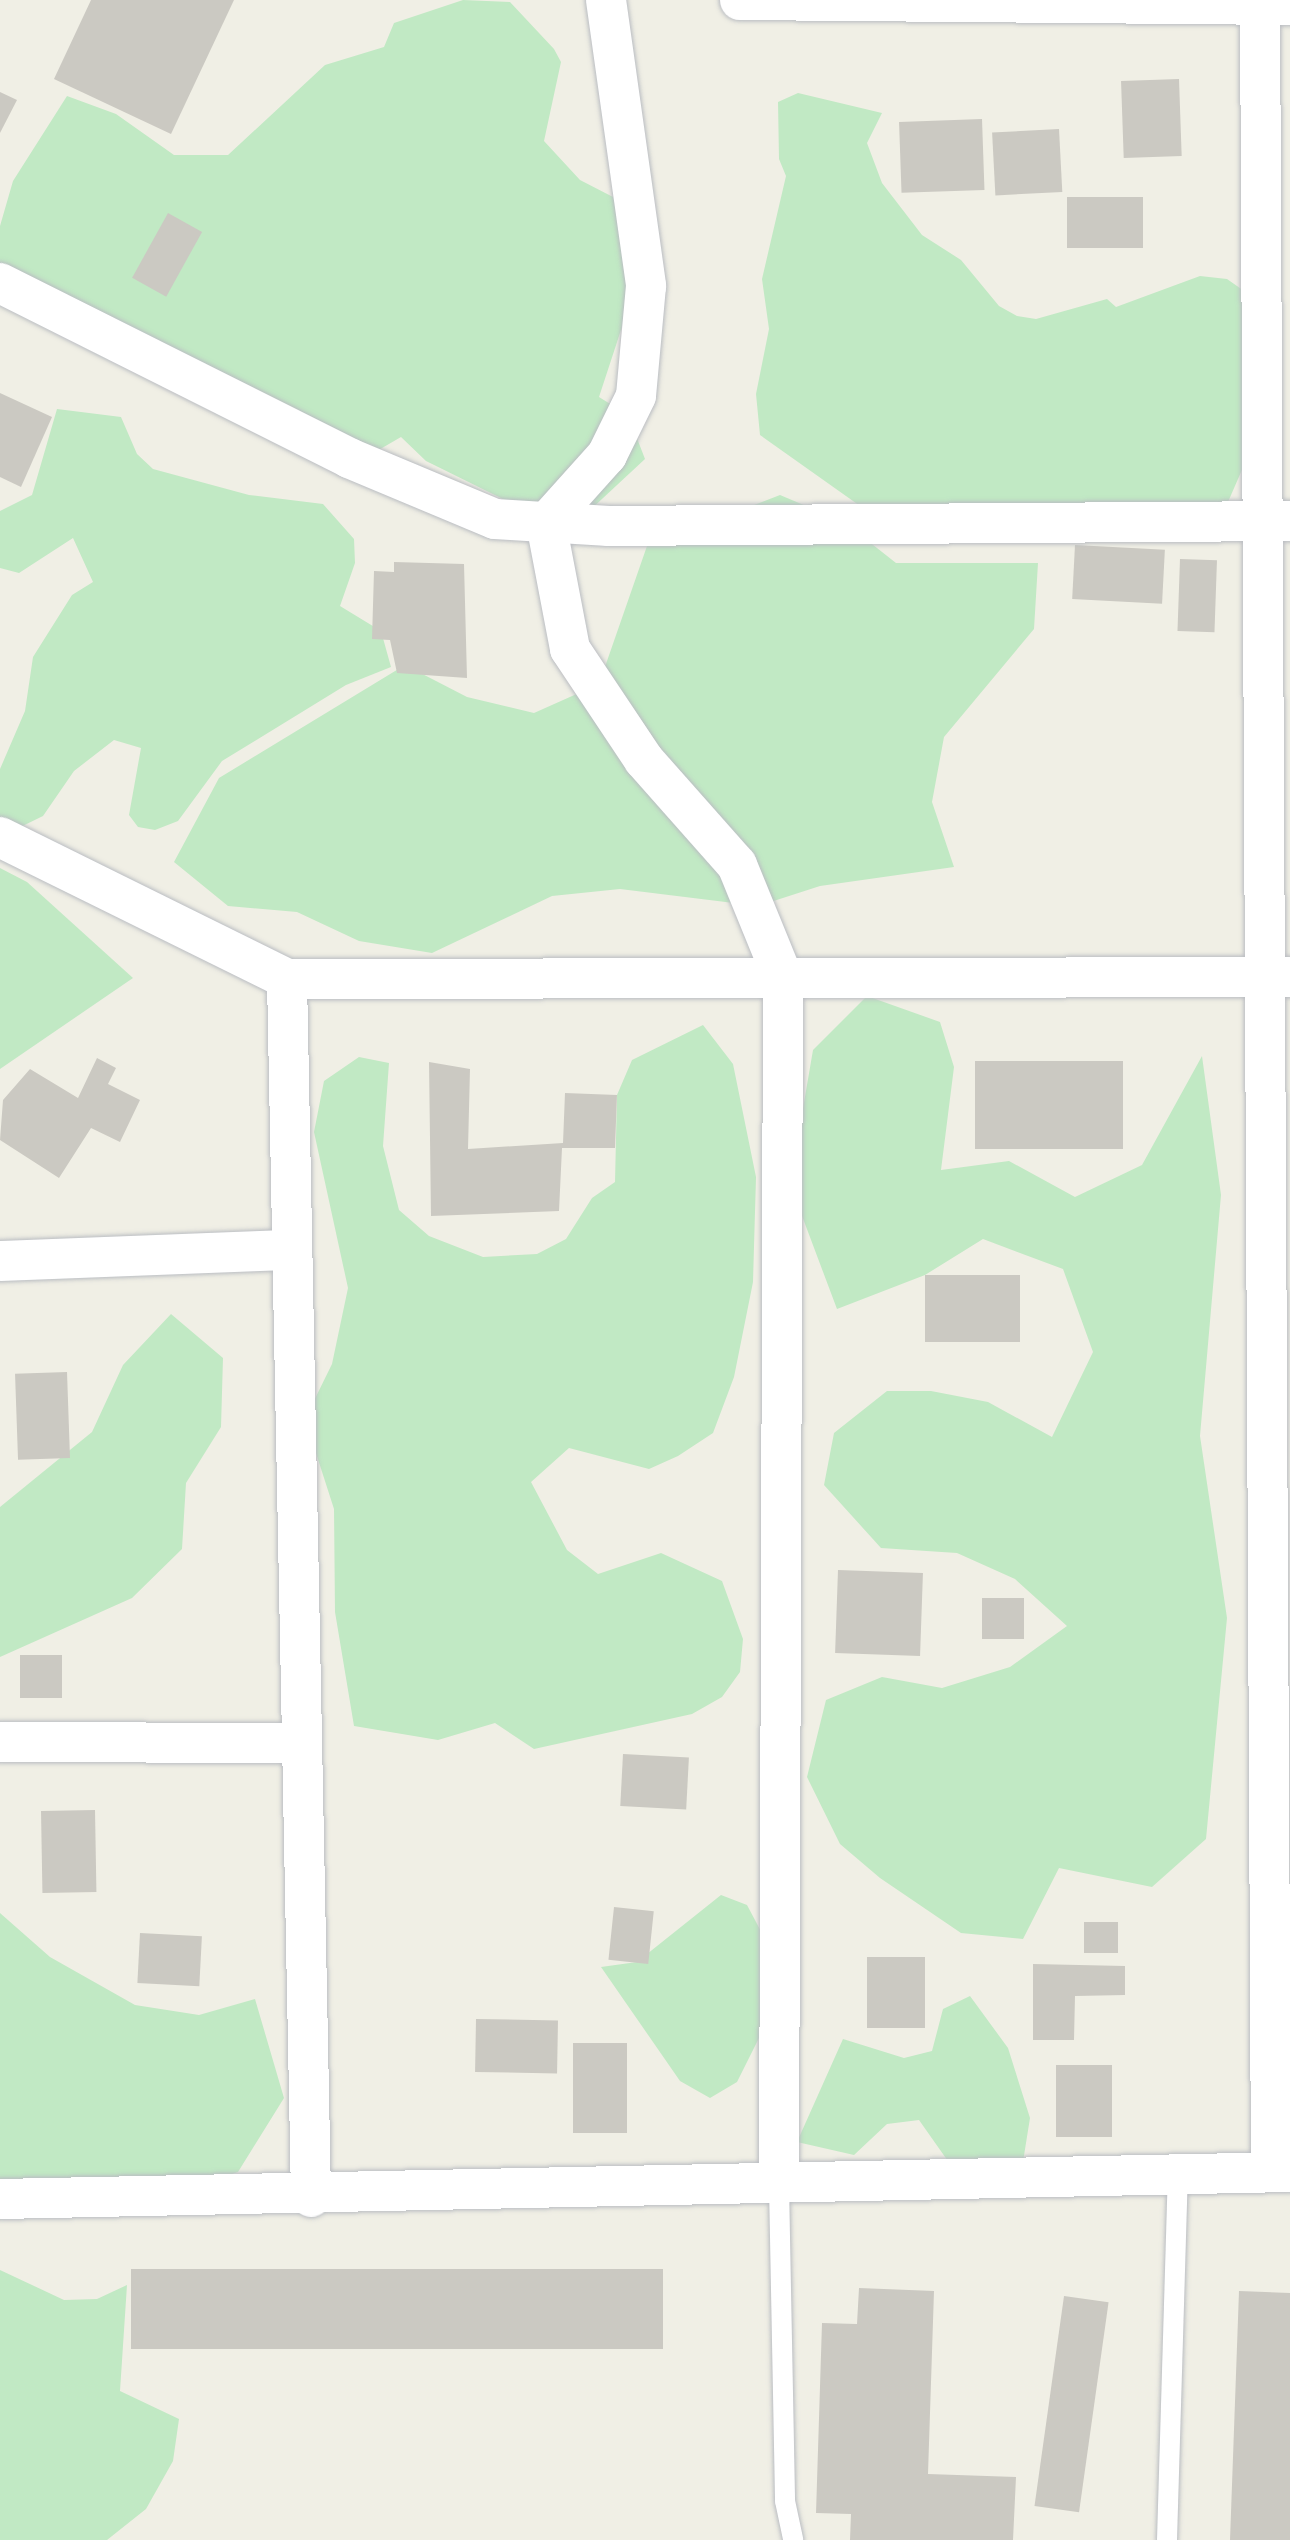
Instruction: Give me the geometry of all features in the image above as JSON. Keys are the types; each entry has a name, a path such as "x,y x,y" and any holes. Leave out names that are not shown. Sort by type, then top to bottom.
{"street":[{"path":"546,523 607,455 636,396 646,286 606,0"},
{"path":"0,2199 311,2197 1178,2172 1280,2172 1275,4 740,0"},
{"path":"0,283 349,458 495,519 546,523 1276,521"},
{"path":"546,523 570,649 644,760 737,865 783,978 779,2185"},
{"path":"0,837 287,979 1278,977"},
{"path":"287,979 311,2197"},
{"path":"0,1261 292,1250"},
{"path":"0,1742 302,1743"}],"lane":[{"path":"1167,2540 1178,2172"},
{"path":"779,2185 785,2501 793,2540"}],"green space":[{"path":"463,0 510,2 554,49 561,62 544,141 580,180 613,197 639,275 599,397 628,415 645,459 588,512 513,504 426,461 401,437 370,455 0,277 0,226 13,181 67,96 116,114 174,155 228,155 325,65 384,47 394,23"},
{"path":"798,93 882,113 867,143 882,183 922,235 961,260 999,306 1017,316 1036,319 1107,299 1116,307 1200,276 1227,279 1247,293 1255,440 1221,518 877,518 760,435 756,394 769,329 762,279 786,176 779,159 778,102"},
{"path":"57,409 121,417 137,454 153,469 249,495 323,504 354,539 355,563 340,606 381,631 391,667 346,685 222,761 178,821 155,830 138,827 129,815 141,748 114,740 74,771 43,816 0,837 0,769 25,711 33,657 72,595 93,582 73,538 19,573 0,568 0,511 32,495"},
{"path":"780,495 844,522 896,563 1038,563 1034,629 944,737 932,802 954,867 820,886 758,906 620,889 552,896 432,953 359,941 297,912 228,906 174,862 219,778 405,665 467,697 534,713 599,684 647,546"},
{"path":"0,868 27,882 133,978 0,1069"},
{"path":"867,996 940,1022 954,1067 941,1170 1009,1161 1075,1197 1142,1165 1202,1056 1221,1195 1200,1436 1227,1618 1206,1839 1152,1887 1059,1868 1023,1939 961,1933 880,1878 840,1844 807,1777 826,1700 882,1677 942,1688 1010,1667 1067,1626 1015,1579 957,1553 881,1548 824,1485 834,1433 887,1391 931,1391 988,1402 1052,1437 1093,1352 1063,1269 983,1239 925,1275 837,1309 790,1184 813,1050"},
{"path":"703,1025 733,1064 756,1177 753,1282 734,1377 713,1433 678,1456 649,1469 569,1448 531,1482 567,1550 598,1574 661,1553 722,1581 743,1639 740,1672 722,1697 692,1714 534,1749 495,1723 438,1740 354,1726 335,1612 334,1509 305,1419 332,1364 348,1288 314,1132 324,1081 359,1057 389,1063 383,1146 399,1210 429,1236 483,1257 537,1254 566,1239 592,1198 615,1182 617,1095 632,1060"},
{"path":"171,1314 223,1358 221,1427 186,1483 182,1549 132,1598 0,1657 0,1507 92,1432 123,1365"},
{"path":"721,1895 747,1905 774,1956 777,2002 737,2082 710,2098 680,2081 601,1967 637,1962"},
{"path":"0,1913 50,1957 135,2005 199,2015 255,1999 284,2098 238,2172 142,2204 0,2181"},
{"path":"970,1996 1008,2048 1030,2118 1022,2168 950,2164 919,2120 887,2124 854,2155 797,2142 843,2039 904,2058 932,2051 943,2009"},
{"path":"0,2270 64,2300 97,2299 127,2285 120,2391 179,2419 173,2461 146,2509 107,2540 0,2540"}],"building":[{"path":"91,0 234,0 171,134 54,79"},
{"path":"1179,79 1182,156 1124,158 1121,81"},
{"path":"0,92 17,100 0,133"},
{"path":"982,119 984,190 902,193 899,122"},
{"path":"1059,129 1062,192 995,195 992,133"},
{"path":"1067,197 1143,197 1143,248 1067,248"},
{"path":"168,213 202,232 166,297 132,278"},
{"path":"0,393 52,417 21,487 0,477"},
{"path":"1075,545 1165,550 1162,604 1072,599"},
{"path":"1180,559 1217,560 1214,632 1177,631"},
{"path":"394,562 464,564 467,678 397,673 390,640 372,639 374,571 394,572"},
{"path":"97,1058 116,1068 108,1084 140,1100 120,1142 91,1128 59,1178 0,1140 3,1100 30,1069 78,1098"},
{"path":"975,1061 1123,1061 1123,1149 975,1149"},
{"path":"429,1062 470,1069 468,1149 563,1143 565,1093 617,1095 615,1148 562,1148 559,1211 431,1216"},
{"path":"925,1275 1020,1275 1020,1342 925,1342"},
{"path":"67,1372 70,1458 18,1460 15,1374"},
{"path":"838,1570 923,1573 920,1656 835,1653"},
{"path":"982,1598 1024,1598 1024,1639 982,1639"},
{"path":"20,1655 62,1655 62,1698 20,1698"},
{"path":"623,1754 689,1757 686,1809 620,1806"},
{"path":"95,1810 96,1892 42,1893 41,1811"},
{"path":"614,1907 654,1911 648,1964 608,1960"},
{"path":"1084,1922 1118,1922 1118,1953 1084,1953"},
{"path":"140,1933 202,1936 199,1986 137,1983"},
{"path":"867,1957 925,1957 925,2028 867,2028"},
{"path":"1033,1964 1125,1966 1125,1995 1075,1996 1074,2040 1033,2040"},
{"path":"476,2019 558,2020 557,2073 475,2072"},
{"path":"573,2043 627,2043 627,2133 573,2133"},
{"path":"1056,2065 1112,2065 1112,2137 1056,2137"},
{"path":"131,2269 663,2269 663,2349 131,2349"},
{"path":"859,2288 934,2291 928,2474 1016,2477 1013,2540 850,2540 851,2514 816,2513 822,2323 857,2324"},
{"path":"1239,2291 1290,2293 1290,2540 1230,2540"},
{"path":"1064,2296 1109,2302 1079,2512 1034,2506"}]}
